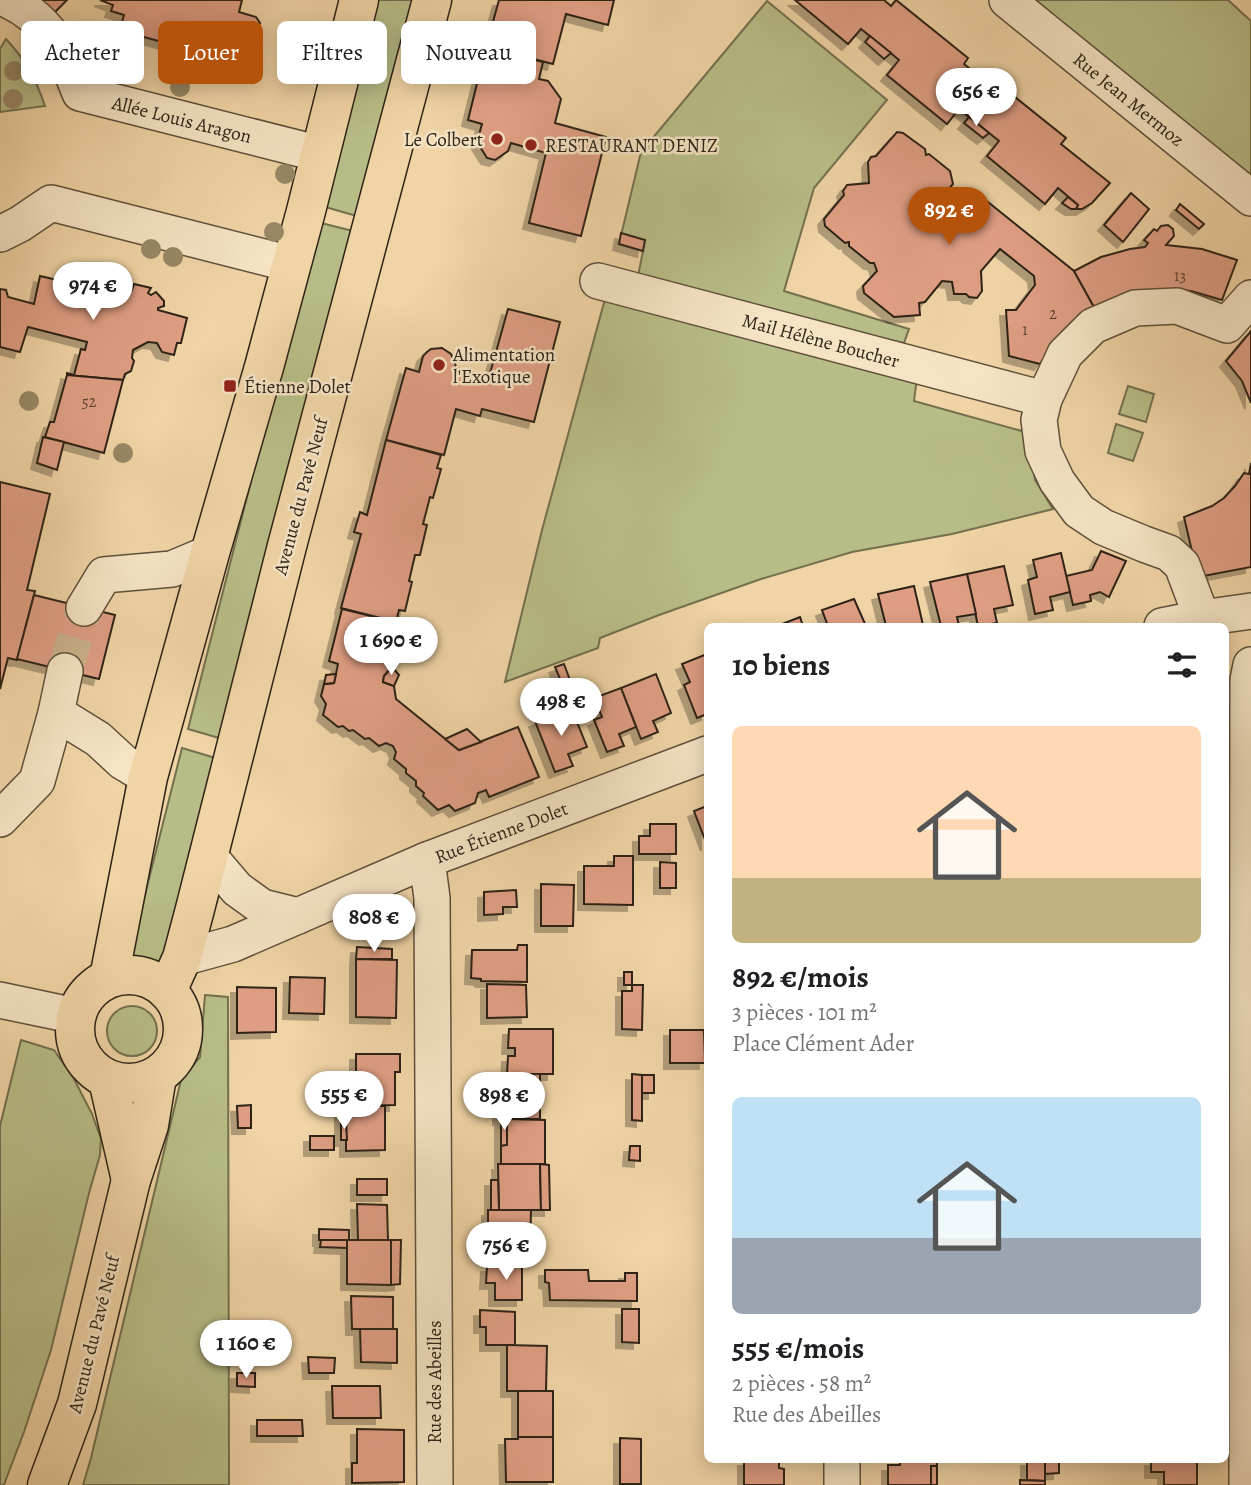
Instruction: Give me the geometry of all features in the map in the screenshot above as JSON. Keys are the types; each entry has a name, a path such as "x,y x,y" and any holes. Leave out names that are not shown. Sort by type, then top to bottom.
{"main road":[{"path":"109,978 148,777 260,381 359,0"},
{"name":"Avenue du Pavé Neuf","path":"47,1485 77,1404 131,1180 149,1125 158,1076 177,1055 184,1030 175,974 209,856 287,546 432,0"},
{"path":"158,1076 137,1083 108,1080 88,1065 77,1046 76,1016 87,994 109,978 175,974"},
{"name":"Avenue du Pavé Neuf","path":"108,1080 131,1180"}],"street":[{"name":"Allée Louis Aragon","path":"8,0 24,8 51,32 72,71 80,93 320,154"},
{"name":"Rue Jean Mermoz","path":"1007,0 1251,198"},
{"path":"0,234 51,203 291,264"},
{"name":"Mail Hélène Boucher","path":"598,281 1044,399"},
{"path":"1251,298 1227,325 1177,306 1135,308 1093,326 1065,354 1044,399 1039,419 1043,451 1057,481 1079,511 1102,527 1169,552 1227,615 1251,647"},
{"path":"84,608 104,575 172,569 210,553"},
{"path":"1180,623 1227,615"},
{"path":"1247,1485 1248,680 1251,665"},
{"path":"0,819 37,781 65,671"},
{"path":"56,713 98,739 122,762 148,777"},
{"name":"Rue Étienne Dolet","path":"175,974 233,944 427,860 704,755"},
{"path":"209,856 237,889 262,907 298,916"},
{"name":"Rue des Abeilles","path":"427,860 432,898 435,1485"},
{"path":"0,1000 76,1016"},
{"path":"842,1463 842,1485"}],"green space":[{"path":"375,0 416,0 411,21 401,21 401,58 360,217 322,206 353,84 387,84 387,21 370,21"},
{"path":"1032,0 1228,0 1251,21 1251,176"},
{"path":"767,1 887,100 814,188 784,291 909,329 904,343 636,286 643,251 619,244 641,152"},
{"path":"6,39 20,55 21,84 37,84 45,106 0,112 0,49"},
{"path":"317,222 357,232 226,740 188,729"},
{"path":"605,299 917,377 914,401 1029,433 1035,480 1053,509 952,534 852,552 761,579 600,638 598,648 505,682 542,530"},
{"path":"1128,386 1154,394 1146,422 1119,414"},
{"path":"1116,424 1143,433 1133,461 1108,453"},
{"path":"182,748 222,760 167,973 151,966 128,962"},
{"path":"205,995 228,997 229,1485 83,1485 181,1080 200,1057"},
{"path":"122,1007 142,1007 156,1021 156,1041 142,1055 122,1055 108,1041 108,1021"},
{"path":"21,1040 54,1050 74,1079 101,1139 100,1155 51,1350 4,1485 0,1485 0,1126"}],"building":[{"path":"39,0 67,0 53,14"},
{"path":"100,0 242,0 239,12 256,17 259,21 158,21 158,41 144,37 144,21 122,21 124,15 111,11 113,5"},
{"path":"499,0 614,0 608,25 566,14 553,64 536,60 536,21 493,21"},
{"path":"795,0 884,0 891,6 896,0 968,58 964,64 991,86 995,81 1066,138 1061,144 1110,183 1092,203 1082,209 1076,209 1078,205 1058,188 1045,204 987,156 999,141 959,109 947,124 887,75 899,60 861,29 848,44"},
{"path":"870,36 891,53 884,59 865,42"},
{"path":"536,60 543,62 539,79 548,81 561,99 555,123 606,137 581,236 529,223 546,153 511,143 508,151 495,160 487,158 477,142 482,124 468,120 477,84 536,84"},
{"path":"969,117 989,133 983,138 964,123"},
{"path":"897,132 903,133 925,149 926,155 929,154 950,171 953,184 946,192 954,198 961,192 973,190 1074,271 1094,307 1040,364 1009,356 1006,310 1016,310 1035,285 1034,276 1000,249 981,271 982,291 977,298 954,294 952,282 942,281 925,302 919,303 920,315 894,317 864,293 863,286 877,271 874,263 870,263 849,246 849,242 845,243 825,226 824,219 844,195 843,191 847,185 869,183 868,162"},
{"path":"1131,193 1149,209 1123,242 1104,225"},
{"path":"1068,197 1078,205 1076,209 1062,203"},
{"path":"1180,204 1204,224 1199,229 1176,210"},
{"path":"1168,225 1173,229 1174,236 1166,245 1202,249 1237,260 1222,300 1174,289 1125,294 1094,307 1074,271 1101,257 1145,247 1148,243 1144,240 1154,229 1157,231 1161,226"},
{"path":"621,233 645,240 643,251 619,244"},
{"path":"73,274 97,279 100,276 110,278 114,286 132,290 134,284 151,288 148,293 151,295 156,292 164,301 164,306 158,310 187,318 181,343 177,343 174,355 162,352 157,343 148,342 133,350 131,371 125,374 123,380 67,375 74,375 81,349 85,350 87,342 28,327 20,352 0,347 0,289 6,290 8,297 34,304 40,276 70,283"},
{"path":"508,309 560,322 534,422 482,409 480,416 456,409 444,455 386,440 406,368 419,372 423,356 431,349 442,348 451,354 456,368 489,377"},
{"path":"1251,331 1251,403 1242,381 1226,361"},
{"path":"67,375 123,380 104,453 45,437 50,422 54,422"},
{"path":"43,437 64,442 57,470 37,463"},
{"path":"386,440 441,455 437,468 441,469 423,524 427,525 420,555 415,555 405,611 399,610 396,622 341,608 361,534 354,532 360,512 367,515"},
{"path":"1251,463 1251,567 1198,577 1184,517 1224,498 1244,473 1249,474"},
{"path":"0,482 50,494 27,590 35,591 17,660 8,658 0,689"},
{"path":"1101,551 1126,561 1109,597 1100,592 1090,595 1091,601 1073,605 1066,576 1092,570"},
{"path":"1061,553 1070,592 1050,597 1053,610 1035,614 1028,580 1037,577 1033,560"},
{"path":"1004,566 1013,605 994,609 997,623 977,623 967,574"},
{"path":"967,574 976,614 957,617 958,623 940,623 930,582"},
{"path":"914,586 923,623 885,623 878,594"},
{"path":"34,595 115,615 99,679 17,659"},
{"path":"854,599 865,623 827,623 822,610"},
{"path":"342,609 396,622 386,662 392,667 384,676 383,682 394,686 396,699 459,750 518,727 539,777 489,797 486,790 478,793 475,803 455,811 449,805 438,810 423,796 424,793 406,773 406,769 394,759 396,752 393,746 386,743 379,746 353,730 338,727 323,715 326,704 321,696 324,684 334,683 338,664 329,661"},
{"path":"800,617 802,623 785,623"},
{"path":"704,655 704,715 697,718 684,685 690,682 682,664"},
{"path":"564,664 571,683 563,686 555,667"},
{"path":"392,667 399,675 394,686 383,682 384,676"},
{"path":"336,674 334,683 324,684 326,675"},
{"path":"656,674 671,713 653,721 658,732 641,739 621,688"},
{"path":"621,688 636,727 619,734 624,746 607,752 594,720 602,717 594,698"},
{"path":"571,707 587,747 568,754 573,766 555,772 535,721"},
{"path":"467,729 481,742 459,750 445,739"},
{"path":"704,807 704,837 694,811"},
{"path":"650,824 676,824 676,854 639,854 639,836 650,836"},
{"path":"614,856 633,856 633,905 584,904 584,866 614,866"},
{"path":"660,862 676,863 676,888 660,888"},
{"path":"541,884 574,885 573,926 541,926"},
{"path":"516,890 517,907 503,907 503,914 484,915 484,892"},
{"path":"518,945 527,945 527,982 481,981 471,978 472,950 517,950"},
{"path":"357,947 392,949 392,959 356,959"},
{"path":"356,959 397,960 396,1018 356,1017"},
{"path":"624,972 632,972 632,985 624,985"},
{"path":"290,977 325,978 324,1014 289,1013"},
{"path":"487,984 526,985 527,1017 487,1018"},
{"path":"632,985 643,985 642,1030 622,1029 622,991 632,991"},
{"path":"237,987 276,988 276,1032 237,1033"},
{"path":"509,1029 553,1029 553,1074 507,1074 508,1056 515,1056 515,1048 508,1048"},
{"path":"670,1030 704,1030 704,1063 670,1063"},
{"path":"356,1054 400,1054 400,1072 395,1072 395,1105 356,1106"},
{"path":"499,1074 505,1074 504,1119 499,1119"},
{"path":"505,1074 540,1074 540,1119 504,1119"},
{"path":"632,1074 642,1075 642,1121 632,1120"},
{"path":"642,1075 654,1075 654,1093 642,1093"},
{"path":"356,1097 356,1106 341,1106 341,1098"},
{"path":"251,1105 251,1128 238,1128 237,1106"},
{"path":"341,1106 385,1106 385,1150 346,1151 346,1121 341,1121"},
{"path":"501,1119 507,1119 507,1145 501,1146"},
{"path":"507,1119 545,1120 545,1164 501,1164 501,1146 507,1145"},
{"path":"341,1121 346,1121 347,1140 341,1140"},
{"path":"310,1136 334,1136 334,1150 310,1150"},
{"path":"630,1146 640,1146 640,1161 629,1160"},
{"path":"498,1164 540,1164 541,1210 499,1210"},
{"path":"540,1164 549,1165 550,1210 541,1210"},
{"path":"357,1179 387,1179 387,1195 357,1195"},
{"path":"491,1180 498,1180 499,1210 491,1210"},
{"path":"357,1204 387,1205 388,1240 358,1240"},
{"path":"488,1210 531,1210 530,1255 488,1255"},
{"path":"319,1229 349,1230 349,1240 319,1240"},
{"path":"321,1240 347,1240 347,1248 320,1247"},
{"path":"347,1240 391,1240 391,1285 347,1284"},
{"path":"391,1240 401,1240 400,1284 391,1285"},
{"path":"487,1266 522,1267 522,1300 495,1300 495,1283 486,1283"},
{"path":"545,1270 588,1270 589,1281 625,1281 625,1273 637,1273 637,1301 550,1300"},
{"path":"351,1296 393,1297 393,1329 352,1329"},
{"path":"622,1309 639,1309 639,1343 622,1342"},
{"path":"480,1310 515,1312 515,1345 486,1345 486,1327 480,1327"},
{"path":"360,1329 397,1329 397,1363 361,1362"},
{"path":"507,1345 547,1346 546,1391 507,1391"},
{"path":"308,1357 335,1358 334,1373 309,1373"},
{"path":"237,1373 255,1373 255,1387 237,1386"},
{"path":"332,1386 380,1386 381,1418 333,1418"},
{"path":"518,1391 553,1391 553,1437 518,1437"},
{"path":"257,1420 302,1420 303,1436 257,1436"},
{"path":"357,1429 404,1430 404,1482 352,1483 352,1463 357,1463"},
{"path":"553,1437 553,1482 506,1482 505,1439"},
{"path":"620,1438 641,1439 641,1484 620,1484"},
{"path":"744,1463 779,1463 779,1468 784,1469 784,1485 744,1485"},
{"path":"937,1463 937,1466 931,1466 931,1485 888,1485 888,1465"},
{"path":"1027,1463 1045,1463 1045,1481 1027,1480"},
{"path":"1045,1463 1059,1463 1059,1473 1045,1474"},
{"path":"1151,1463 1197,1463 1197,1485 1164,1485 1164,1472 1151,1472"},
{"path":"931,1466 937,1466 937,1485 931,1485"},
{"path":"1020,1480 1045,1481 1045,1485 1020,1485"}],"tunnel":[{"path":"65,671 84,608"}],"place":[{"name":"Le Colbert","path":"497,139"},
{"name":"RESTAURANT DENIZ","path":"531,145"},
{"name":"Alimentation l'Exotique","path":"439,365"},
{"name":"Étienne Dolet","path":"230,386"}]}
